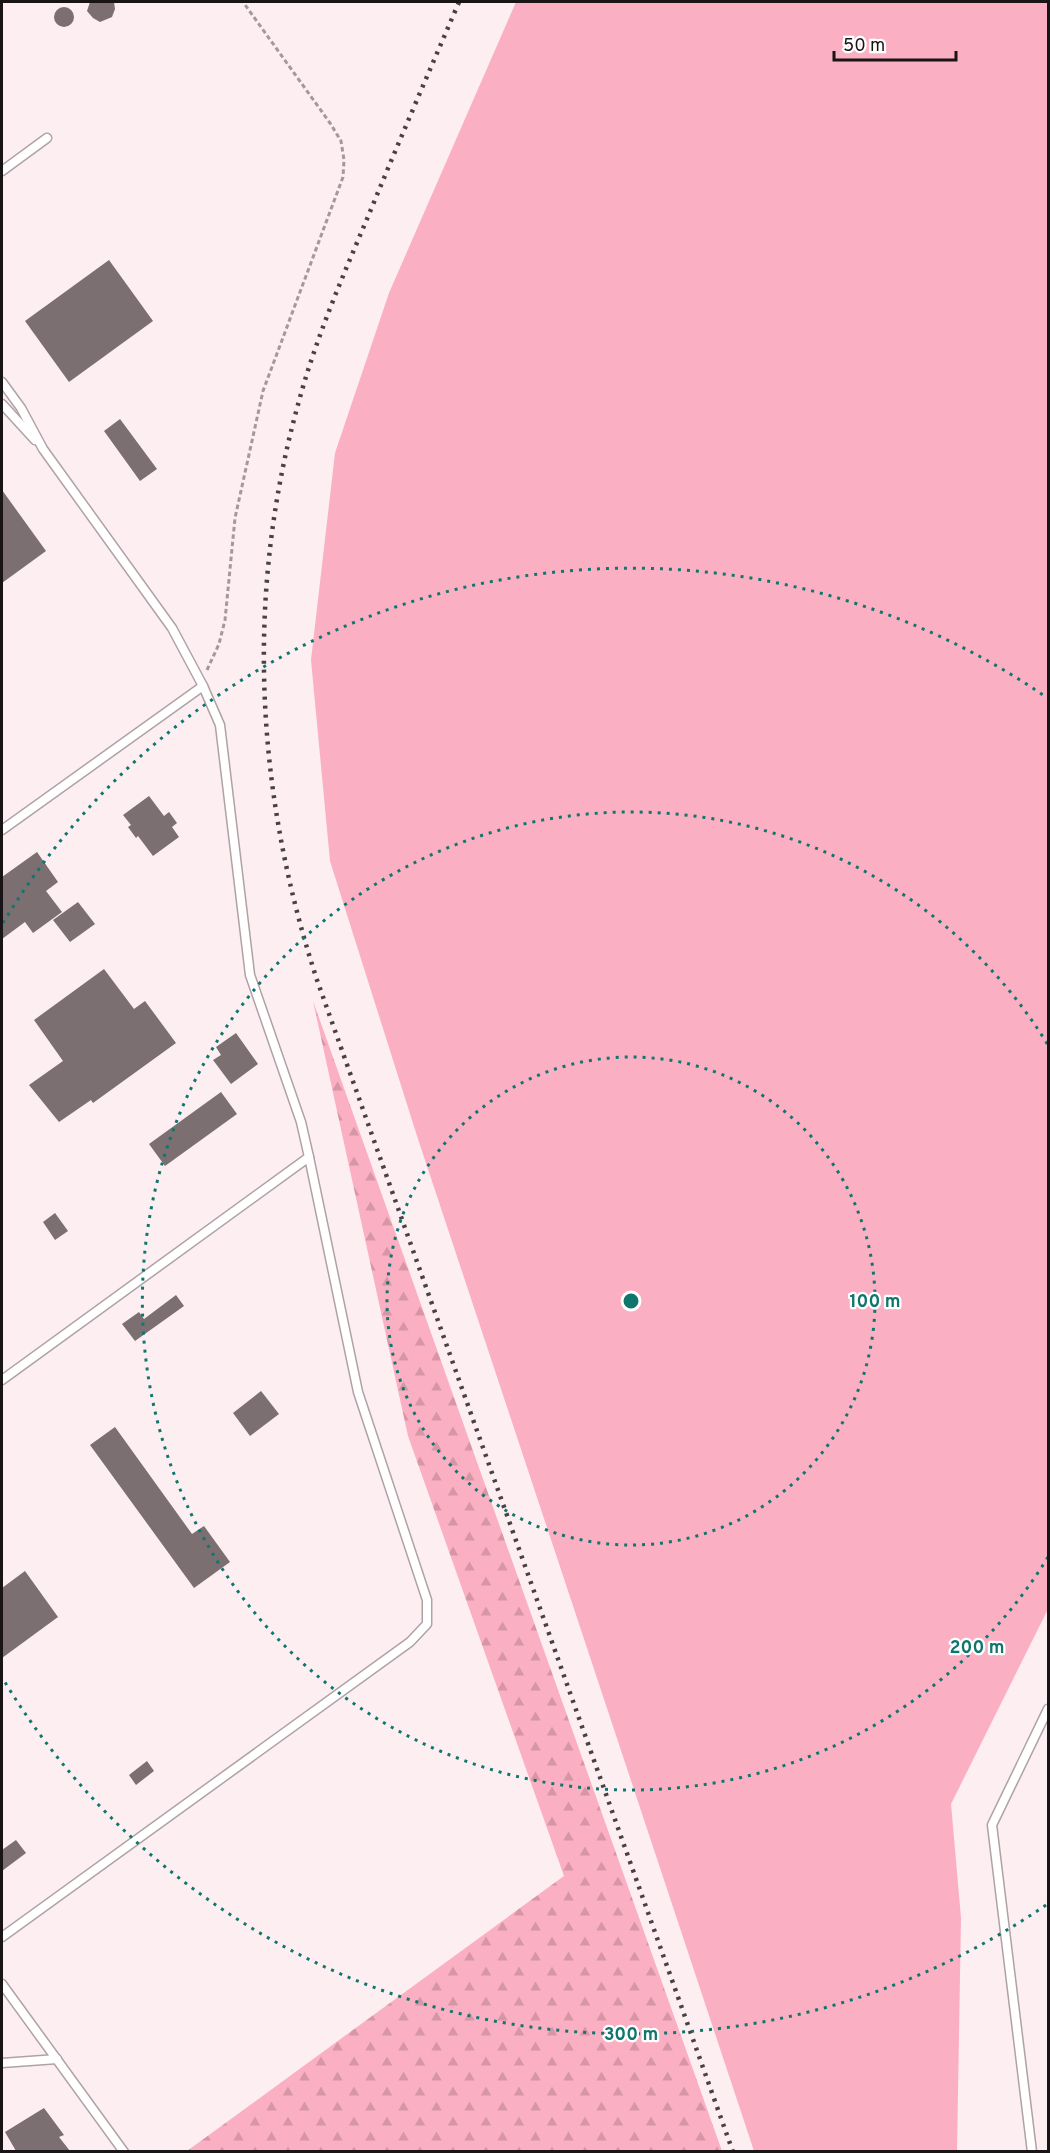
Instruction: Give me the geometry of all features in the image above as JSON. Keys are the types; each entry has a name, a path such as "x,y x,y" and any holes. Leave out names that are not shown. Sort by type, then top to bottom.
{"lane":[{"path":"2,171 47,138"},
{"path":"2,382 21,408 43,449"},
{"path":"2,404 43,449 172,628 203,686 220,725 250,975 301,1122 358,1392 427,1600 428,1624 410,1642 2,1936"},
{"path":"2,830 203,686"},
{"path":"2,1380 309,1156"},
{"path":"1032,2151 992,1825 1048,1709"},
{"path":"2,1984 124,2151"},
{"path":"2,2063 57,2059"}],"path":[{"path":"203,686 225,620 235,518 262,391 337,196 344,160 341,141 330,123 243,2"}],"green space":[{"path":"516,2 1048,2 1048,1609 951,1804 961,1918 957,2151 754,2151 418,1139 330,861 311,660 335,453 389,293"},
{"path":"313,1001 722,2151 187,2151 564,1876 408,1436"}],"building":[{"path":"90,2 114,2 115,9 112,17 100,22 93,18 87,11"},
{"path":"64,7 71,10 74,17 71,24 64,27 57,24 54,17 57,10"},
{"path":"109,260 153,321 69,382 25,321"},
{"path":"120,419 157,469 140,481 104,431"},
{"path":"2,490 46,551 2,583"},
{"path":"149,796 164,816 169,812 177,823 172,827 179,837 153,856 138,836 136,838 128,827 131,825 123,815"},
{"path":"37,852 58,882 46,891 62,912 33,933 25,922 2,939 2,877"},
{"path":"78,902 95,924 70,942 53,920"},
{"path":"104,969 134,1009 145,1001 176,1043 93,1103 91,1100 59,1122 29,1085 63,1061 34,1020"},
{"path":"236,1033 258,1064 231,1084 213,1060 221,1055 216,1047"},
{"path":"221,1092 237,1114 165,1166 149,1144"},
{"path":"55,1213 68,1231 55,1240 43,1222"},
{"path":"176,1295 184,1306 135,1341 122,1324 139,1312 144,1319"},
{"path":"261,1391 279,1414 250,1436 233,1413"},
{"path":"115,1427 192,1534 204,1526 230,1562 194,1588 90,1445"},
{"path":"25,1571 58,1617 2,1658 2,1588"},
{"path":"147,1761 154,1771 136,1785 129,1775"},
{"path":"16,1840 26,1853 2,1871 2,1850"},
{"path":"44,2108 64,2135 59,2137 70,2151 16,2151 5,2132"}],"railway":[{"path":"459,2 339,286 321,331 299,401 282,473 270,546 265,619 264,692 270,764 280,837 296,909 317,980 733,2152"}]}
